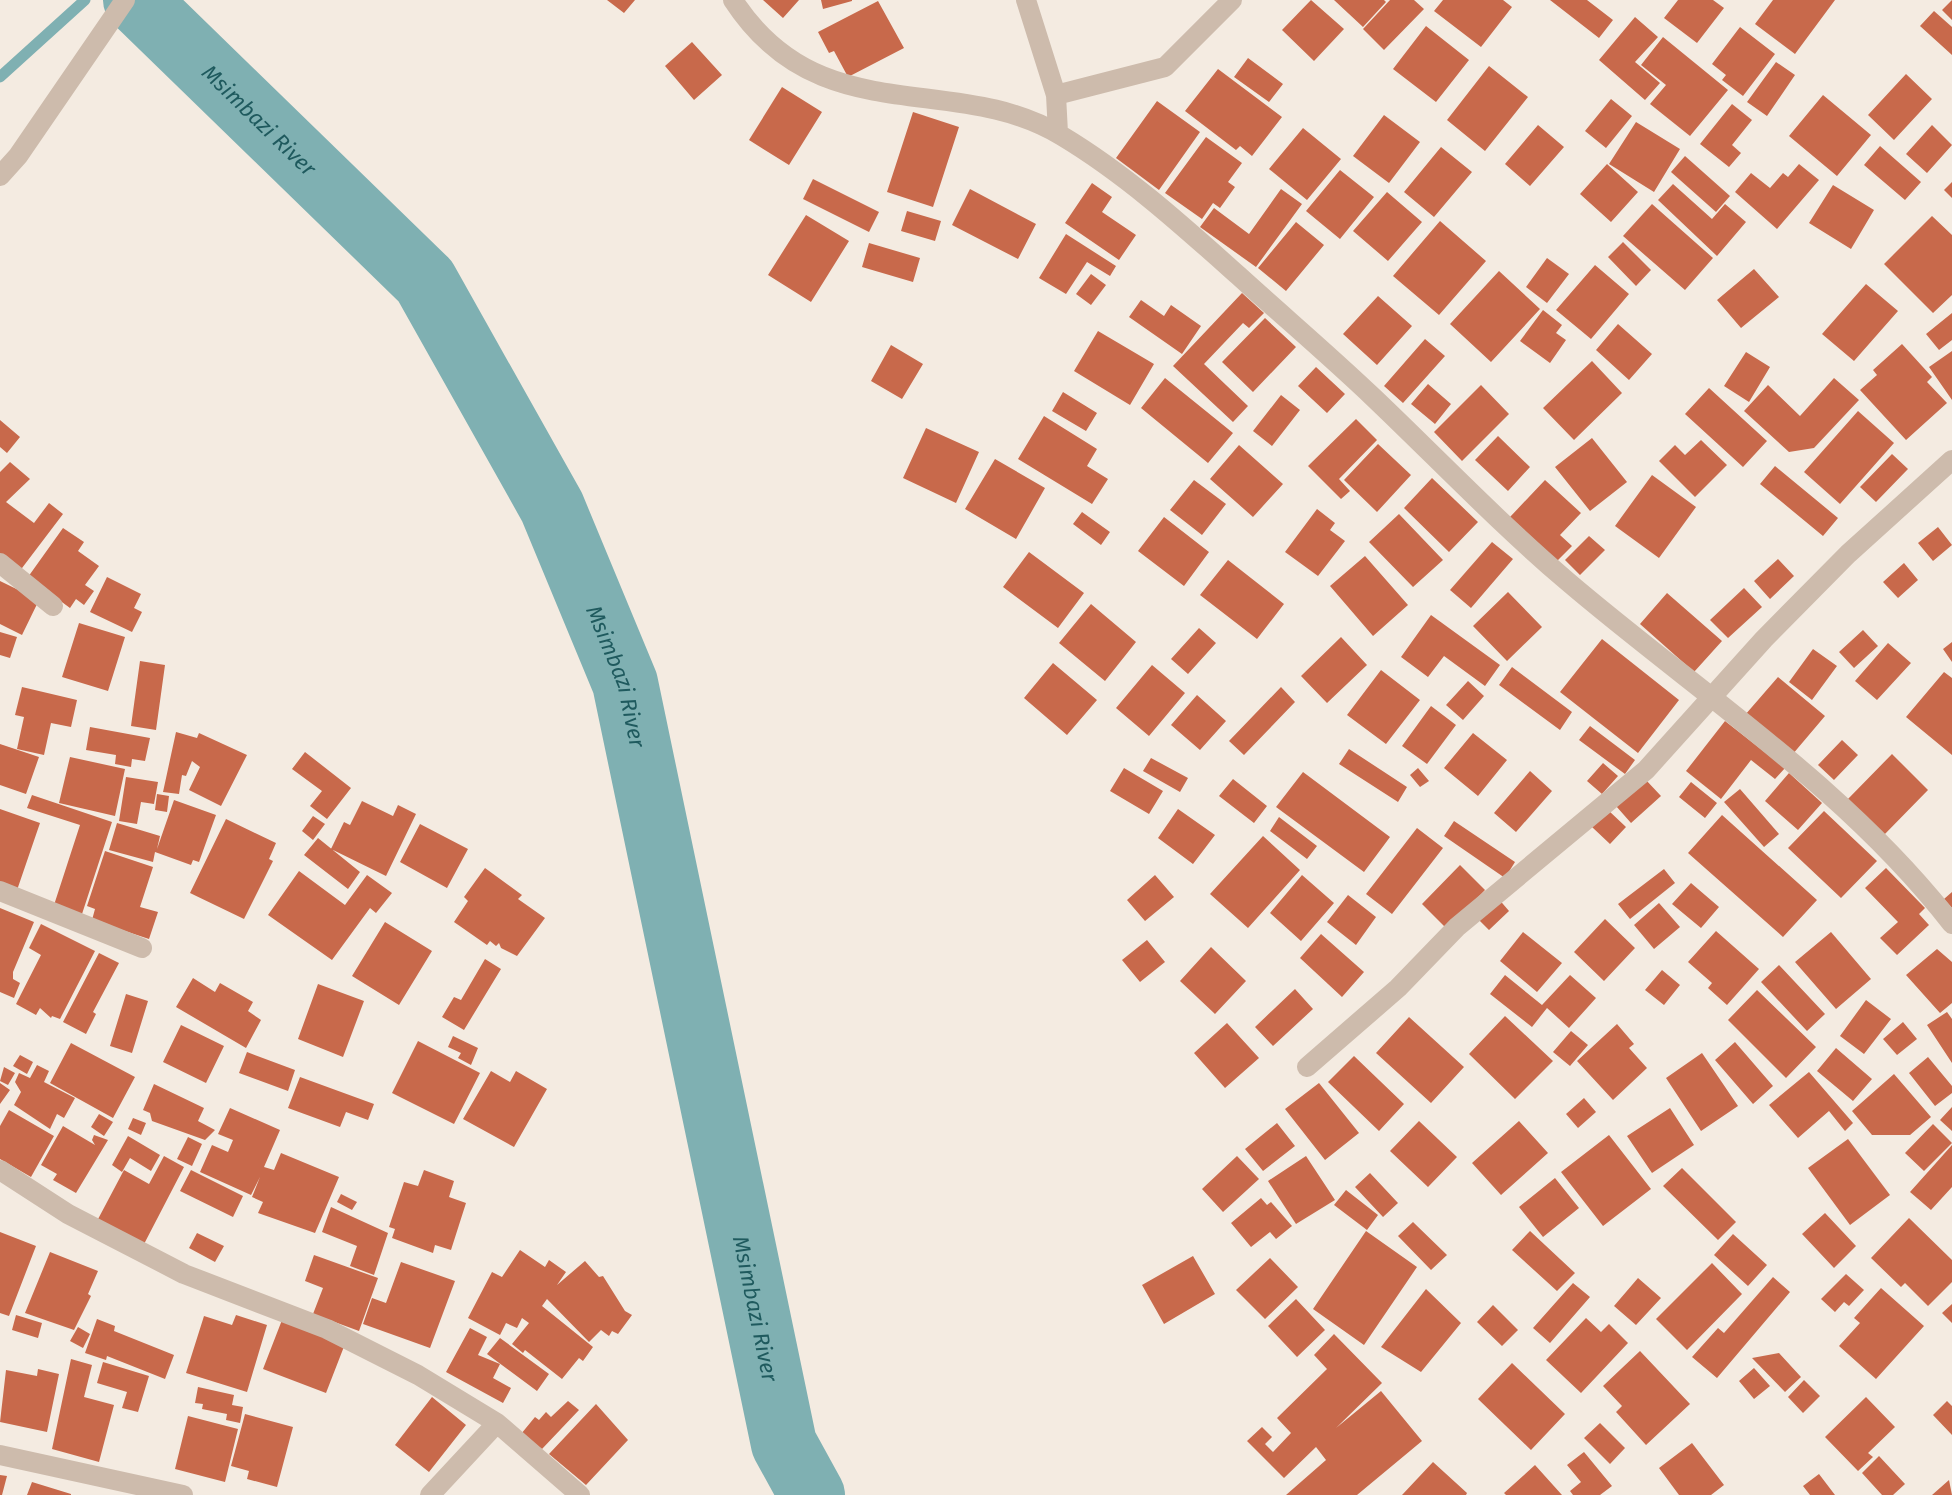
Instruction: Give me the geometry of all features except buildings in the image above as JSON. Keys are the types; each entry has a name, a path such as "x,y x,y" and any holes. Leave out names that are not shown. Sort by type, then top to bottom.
{"street":[{"path":"0,176 18,156 125,0"},
{"path":"733,0 746,19 783,54 841,85 1014,114 1058,133 1102,161 1204,245 1373,397 1566,581 1713,697 1891,852 1952,924"},
{"path":"1026,0 1056,95 1058,133"},
{"path":"1056,95 1165,67 1232,0"},
{"path":"1307,1067 1398,988 1457,927 1630,785 1848,554 1952,460"},
{"path":"0,563 53,606"},
{"path":"0,891 142,948"},
{"path":"0,1170 112,1238 184,1274 327,1329 418,1375 497,1423 580,1495"},
{"path":"430,1495 497,1423"},
{"path":"0,1455 183,1495"}],"waterway":[{"path":"0,77 85,0"},
{"name":"Msimbazi River","path":"136,0 425,281 552,507 625,683 784,1444 812,1495"}]}
